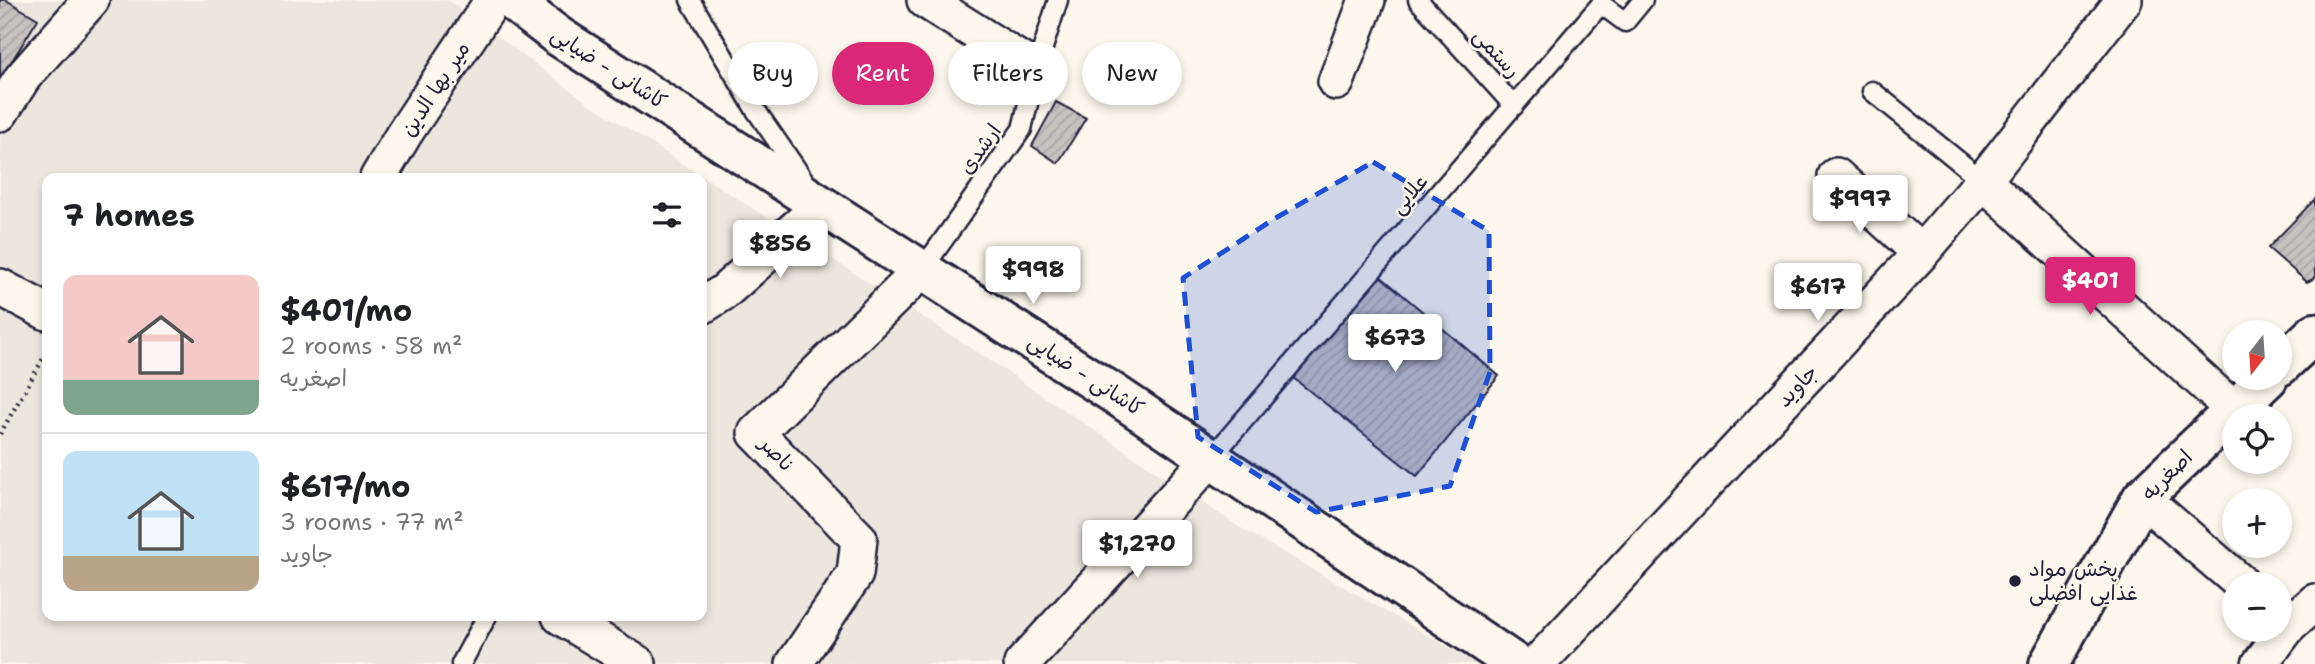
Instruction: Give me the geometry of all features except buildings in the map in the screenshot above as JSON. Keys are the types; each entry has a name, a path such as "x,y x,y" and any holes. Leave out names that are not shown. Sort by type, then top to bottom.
{"street":[{"path":"0,113 23,77 91,0"},
{"name":"میر بها الدین","path":"381,173 493,0"},
{"name":"کاشانی - ضیایی","path":"511,0 558,36 1212,457 1516,664"},
{"path":"925,0 993,42"},
{"path":"1336,82 1367,0"},
{"name":"جاوید","path":"1537,664 1921,253 1983,181 2122,0"},
{"path":"1836,176 1921,253"},
{"path":"1983,181 2226,404"},
{"path":"707,303 724,292 822,205"},
{"name":"ناصر","path":"794,664 855,574 859,539 756,433 922,270"},
{"path":"0,287 42,309"},
{"path":"2292,355 2315,334"},
{"name":"اصغریه","path":"2241,404 2256,390"},
{"name":"اصغریه","path":"2049,664 2142,498 2222,422"},
{"path":"1022,664 1212,457"},
{"path":"2142,498 2228,572"},
{"path":"2292,617 2315,602"},
{"path":"568,621 638,664"},
{"path":"2260,664 2273,642"}],"lane":[{"path":"690,0 755,109 822,205"},
{"name":"ارشدی","path":"1045,42 1058,0"},
{"name":"رستمی","path":"1418,0 1514,106"},
{"name":"علایی","path":"1212,457 1601,4 1626,22 1643,0"},
{"path":"1872,91 1983,181"},
{"name":"ارشدی","path":"922,270 1022,129 1028,105"},
{"path":"461,664 484,621"}],"path":[{"path":"0,434 42,361"}],"highlighted area":[{"path":"1373,162 1489,231 1490,372 1450,486 1316,512 1198,437 1183,278 1274,219"}],"shaded area":[{"path":"0,0 448,0 588,103 697,173 42,173 42,621 707,621 707,179 979,353 1242,529 1478,664 0,664"}],"place":[{"name":"پخش مواد غذایی افضلی","path":"2015,581"}]}
